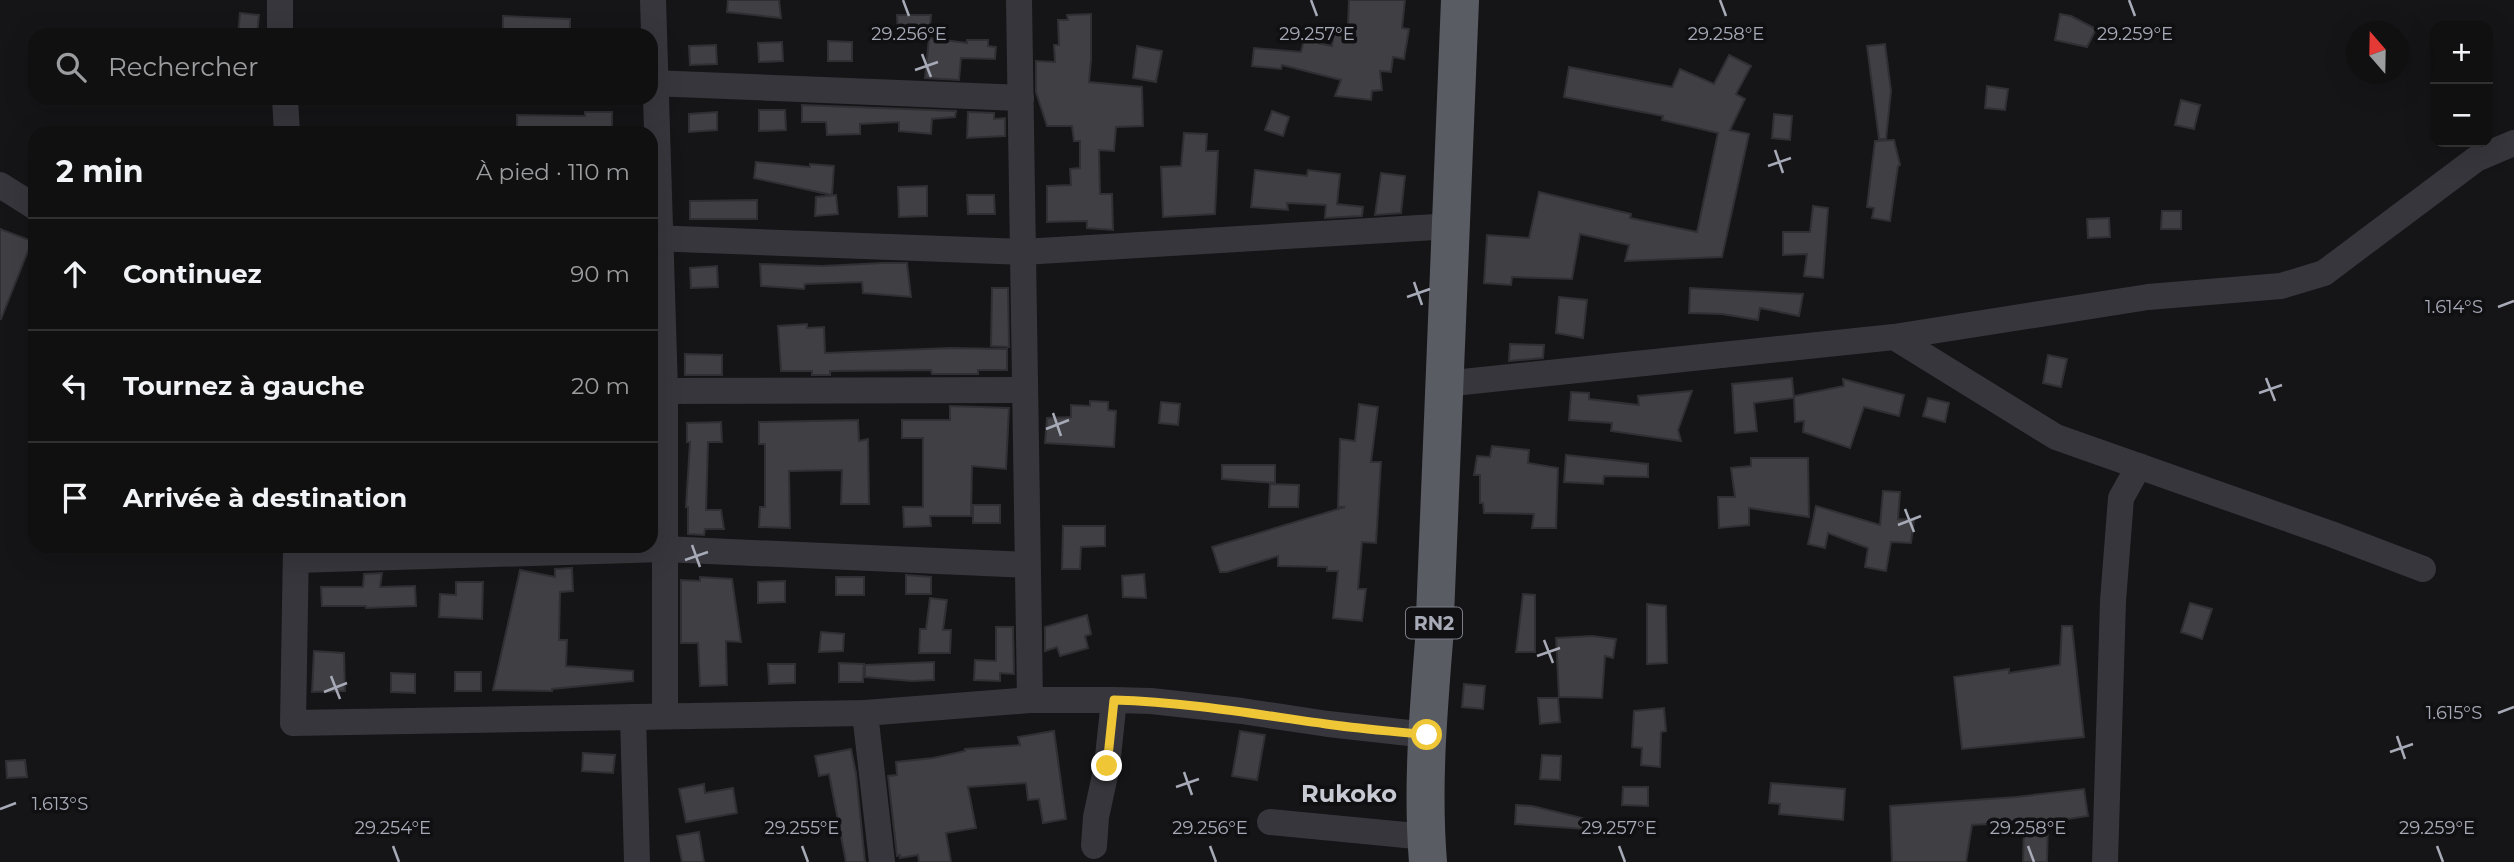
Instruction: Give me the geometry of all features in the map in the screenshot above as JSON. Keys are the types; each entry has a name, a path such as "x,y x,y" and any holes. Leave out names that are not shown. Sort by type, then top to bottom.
{"highway":[{"name":"RN2","path":"1427,850 1427,735 1434,641 1460,0"}],"street":[{"path":"280,0 280,28"},
{"path":"653,0 653,28"},
{"path":"1019,0 1030,700"},
{"path":"658,83 1021,97"},
{"path":"285,105 287,126"},
{"path":"654,105 655,126"},
{"path":"1444,384 1894,337 2148,298 2281,286 2324,273 2476,159 2514,143"},
{"path":"0,185 28,203"},
{"path":"658,238 1023,252 1452,226"},
{"path":"1894,337 2056,437 2423,569"},
{"path":"665,716 664,549 658,391 1025,390"},
{"path":"2105,862 2113,601 2121,498 2139,466"},
{"path":"658,549 1027,565"},
{"path":"296,553 293,723 865,713 1030,700 1114,700 1190,705 1427,735"},
{"path":"1094,846 1114,700"},
{"path":"865,713 882,862"},
{"path":"633,717 637,862"},
{"path":"1270,822 1427,850"}],"building":[{"path":"728,0 779,0 781,18 727,12"},
{"path":"1349,0 1405,0 1402,28 1409,29 1404,59 1393,57 1391,72 1380,71 1382,90 1372,91 1371,100 1335,96 1341,80 1282,65 1281,69 1252,66 1254,48 1301,52 1304,40 1332,46 1334,25 1348,26"},
{"path":"240,13 259,15 258,28 239,28"},
{"path":"1091,14 1089,82 1142,87 1143,126 1116,127 1114,151 1099,150 1100,194 1112,194 1113,230 1087,228 1087,221 1047,222 1047,186 1071,185 1070,169 1080,168 1080,141 1074,141 1072,126 1047,126 1036,92 1036,61 1055,62 1054,45 1059,45 1058,20 1068,20 1067,15"},
{"path":"2060,14 2071,16 2096,29 2087,47 2055,40"},
{"path":"897,15 931,15 929,38 898,38"},
{"path":"503,16 570,19 570,28 503,28"},
{"path":"929,38 967,43 967,40 988,40 988,46 996,47 995,59 961,58 959,80 925,78"},
{"path":"828,41 852,42 852,61 828,61"},
{"path":"782,42 783,61 759,62 758,43"},
{"path":"1885,44 1891,91 1886,139 1879,139 1867,46"},
{"path":"716,45 717,64 690,65 689,46"},
{"path":"1137,46 1162,51 1156,82 1133,78"},
{"path":"1729,55 1751,66 1736,94 1745,99 1730,130 1749,134 1722,257 1625,261 1629,245 1580,234 1572,279 1512,277 1511,285 1484,283 1487,235 1529,238 1539,192 1631,214 1630,218 1697,232 1718,133 1662,120 1663,116 1564,97 1569,67 1672,87 1680,69 1714,84"},
{"path":"1987,86 2008,89 2005,110 1985,108"},
{"path":"2181,100 2200,105 2194,129 2175,125"},
{"path":"802,105 956,111 955,117 932,119 931,134 899,131 899,122 860,124 860,134 827,135 826,122 802,122"},
{"path":"759,110 785,110 786,130 759,131"},
{"path":"1272,111 1289,117 1283,136 1265,130"},
{"path":"585,112 612,112 612,126 517,126 517,115 585,116"},
{"path":"717,112 717,130 689,132 689,114"},
{"path":"968,112 994,113 994,119 1005,118 1005,136 967,138"},
{"path":"1774,114 1792,116 1790,140 1772,138"},
{"path":"1184,133 1207,134 1206,151 1218,151 1215,214 1163,217 1161,167 1181,166"},
{"path":"1894,140 1900,165 1890,221 1872,218 1874,208 1867,207 1875,141"},
{"path":"756,162 810,167 810,164 834,166 832,195 754,178"},
{"path":"1255,170 1307,176 1308,170 1340,174 1337,204 1363,207 1362,216 1325,218 1326,205 1287,203 1288,210 1251,207"},
{"path":"1381,173 1405,176 1401,213 1375,215"},
{"path":"927,186 927,216 899,217 898,187"},
{"path":"836,195 838,214 815,216 816,197"},
{"path":"967,195 994,195 995,214 968,214"},
{"path":"757,200 757,219 690,219 690,201"},
{"path":"1813,206 1828,208 1823,278 1804,276 1807,254 1783,255 1783,232 1810,232"},
{"path":"2162,211 2181,211 2181,229 2161,229"},
{"path":"2109,218 2110,237 2088,238 2087,219"},
{"path":"0,229 28,240 28,251 0,319"},
{"path":"907,263 911,297 863,293 862,282 805,284 804,289 761,286 760,264 822,266"},
{"path":"717,266 718,287 691,288 690,268"},
{"path":"992,288 1008,288 1009,347 991,346"},
{"path":"1690,288 1803,294 1799,316 1760,308 1758,320 1722,314 1689,313"},
{"path":"1559,297 1587,300 1583,338 1556,333"},
{"path":"807,324 807,328 824,327 825,353 950,348 1007,349 1007,370 978,370 978,374 932,374 931,370 830,371 830,375 812,375 812,371 781,371 778,326"},
{"path":"1510,344 1544,345 1543,358 1509,361"},
{"path":"685,354 722,355 722,375 685,375"},
{"path":"2048,355 2067,359 2061,387 2043,383"},
{"path":"1792,378 1794,398 1754,403 1757,431 1735,433 1732,384"},
{"path":"1843,379 1904,395 1899,416 1864,407 1850,448 1803,432 1804,421 1795,422 1794,396 1844,386"},
{"path":"1692,391 1678,430 1681,441 1611,431 1612,423 1569,420 1571,392 1589,393 1589,399 1639,405 1638,396"},
{"path":"1928,398 1949,403 1945,422 1923,416"},
{"path":"1090,401 1108,402 1108,410 1116,411 1114,447 1045,443 1047,418 1071,417 1071,405 1090,406"},
{"path":"1161,402 1180,404 1178,425 1159,423"},
{"path":"1359,404 1378,407 1371,462 1381,462 1376,543 1362,542 1358,589 1366,589 1362,621 1333,618 1338,571 1327,571 1327,567 1278,566 1278,556 1220,572 1212,547 1345,507 1338,507 1340,439 1355,441"},
{"path":"950,406 1009,408 1006,469 972,466 971,516 930,516 931,526 904,527 903,507 923,507 923,438 902,438 902,420 950,420"},
{"path":"858,420 859,441 868,439 869,504 841,504 842,470 789,471 790,528 759,527 760,507 765,507 765,444 759,444 759,422"},
{"path":"721,422 722,442 708,442 706,510 721,510 724,529 705,529 704,535 688,534 686,507 690,442 687,442 687,423"},
{"path":"1492,446 1529,450 1528,463 1558,468 1556,528 1532,528 1534,514 1484,513 1483,503 1480,503 1480,475 1474,475 1477,456 1490,457"},
{"path":"1566,455 1648,464 1648,477 1604,476 1603,484 1564,482"},
{"path":"1751,458 1808,458 1809,517 1749,508 1749,525 1719,528 1718,497 1735,497 1731,468 1751,466"},
{"path":"1222,465 1275,465 1275,483 1222,479"},
{"path":"1270,484 1299,485 1298,507 1269,507"},
{"path":"1883,491 1900,492 1898,519 1914,520 1911,543 1891,542 1886,571 1865,567 1868,548 1828,533 1825,548 1808,544 1816,506 1880,525"},
{"path":"973,505 1000,505 1000,523 973,523"},
{"path":"1063,526 1105,526 1105,546 1081,547 1080,569 1062,569"},
{"path":"572,568 573,591 560,592 559,640 567,640 566,666 633,671 633,681 552,691 493,690 520,570 555,577 555,569"},
{"path":"382,573 380,587 415,586 416,606 322,606 321,587 363,587 364,574"},
{"path":"1144,574 1146,598 1123,597 1122,576"},
{"path":"906,575 931,577 931,594 906,594"},
{"path":"700,577 732,579 741,642 726,641 727,685 700,686 698,643 681,643 681,580 700,581"},
{"path":"836,577 864,577 864,595 836,595"},
{"path":"785,581 785,602 758,603 758,582"},
{"path":"456,582 483,582 482,619 439,617 440,594 456,595"},
{"path":"1523,594 1535,595 1535,652 1516,652"},
{"path":"930,598 947,600 943,630 951,630 950,653 919,653 920,629 926,629"},
{"path":"2190,603 2212,609 2202,639 2181,632"},
{"path":"1647,604 1666,606 1667,663 1647,664"},
{"path":"1087,615 1091,634 1085,636 1088,648 1060,656 1057,647 1045,651 1045,627"},
{"path":"2062,626 2072,626 2084,737 1962,749 1954,677 2009,669 2009,673 2060,665"},
{"path":"996,627 1013,627 1014,674 1000,673 1000,681 974,680 975,660 996,661"},
{"path":"821,632 844,634 843,651 819,652"},
{"path":"1592,636 1616,639 1613,658 1605,656 1602,698 1559,697 1556,638"},
{"path":"314,651 344,653 345,691 312,692"},
{"path":"934,662 934,680 865,677 865,665"},
{"path":"839,663 864,664 863,682 839,682"},
{"path":"768,664 795,664 795,683 769,684"},
{"path":"455,672 481,672 481,691 455,691"},
{"path":"391,673 415,674 415,693 391,692"},
{"path":"1464,684 1485,686 1483,709 1462,707"},
{"path":"1538,698 1558,698 1560,722 1540,724"},
{"path":"1664,708 1666,731 1661,732 1660,767 1641,765 1642,748 1632,747 1634,711"},
{"path":"1054,731 1066,819 1043,823 1039,799 1028,800 1026,783 968,787 976,828 946,833 951,862 919,862 918,855 900,858 900,855 897,856 888,776 897,775 896,762 933,758 965,749 1020,745 1018,737"},
{"path":"1240,731 1265,735 1257,780 1232,776"},
{"path":"851,749 865,862 846,862 829,774 819,776 815,756"},
{"path":"583,753 615,755 613,773 582,771"},
{"path":"1542,755 1561,756 1560,780 1540,779"},
{"path":"25,760 27,777 7,778 6,761"},
{"path":"1771,783 1845,789 1843,820 1779,814 1780,804 1769,803"},
{"path":"704,784 705,793 733,788 737,813 686,822 679,789"},
{"path":"1623,787 1648,787 1648,806 1622,805"},
{"path":"2084,789 2088,816 2048,822 2047,862 2023,862 2024,822 1972,825 1966,862 1892,862 1890,806"},
{"path":"1516,805 1532,806 1586,819 1584,829 1515,824"},
{"path":"699,832 704,862 682,862 677,836"}],"district":[{"name":"Rukoko","path":"1349,793"}],"route":[{"path":"1107,766 1114,700 1151,701 1242,711 1427,735"}]}
